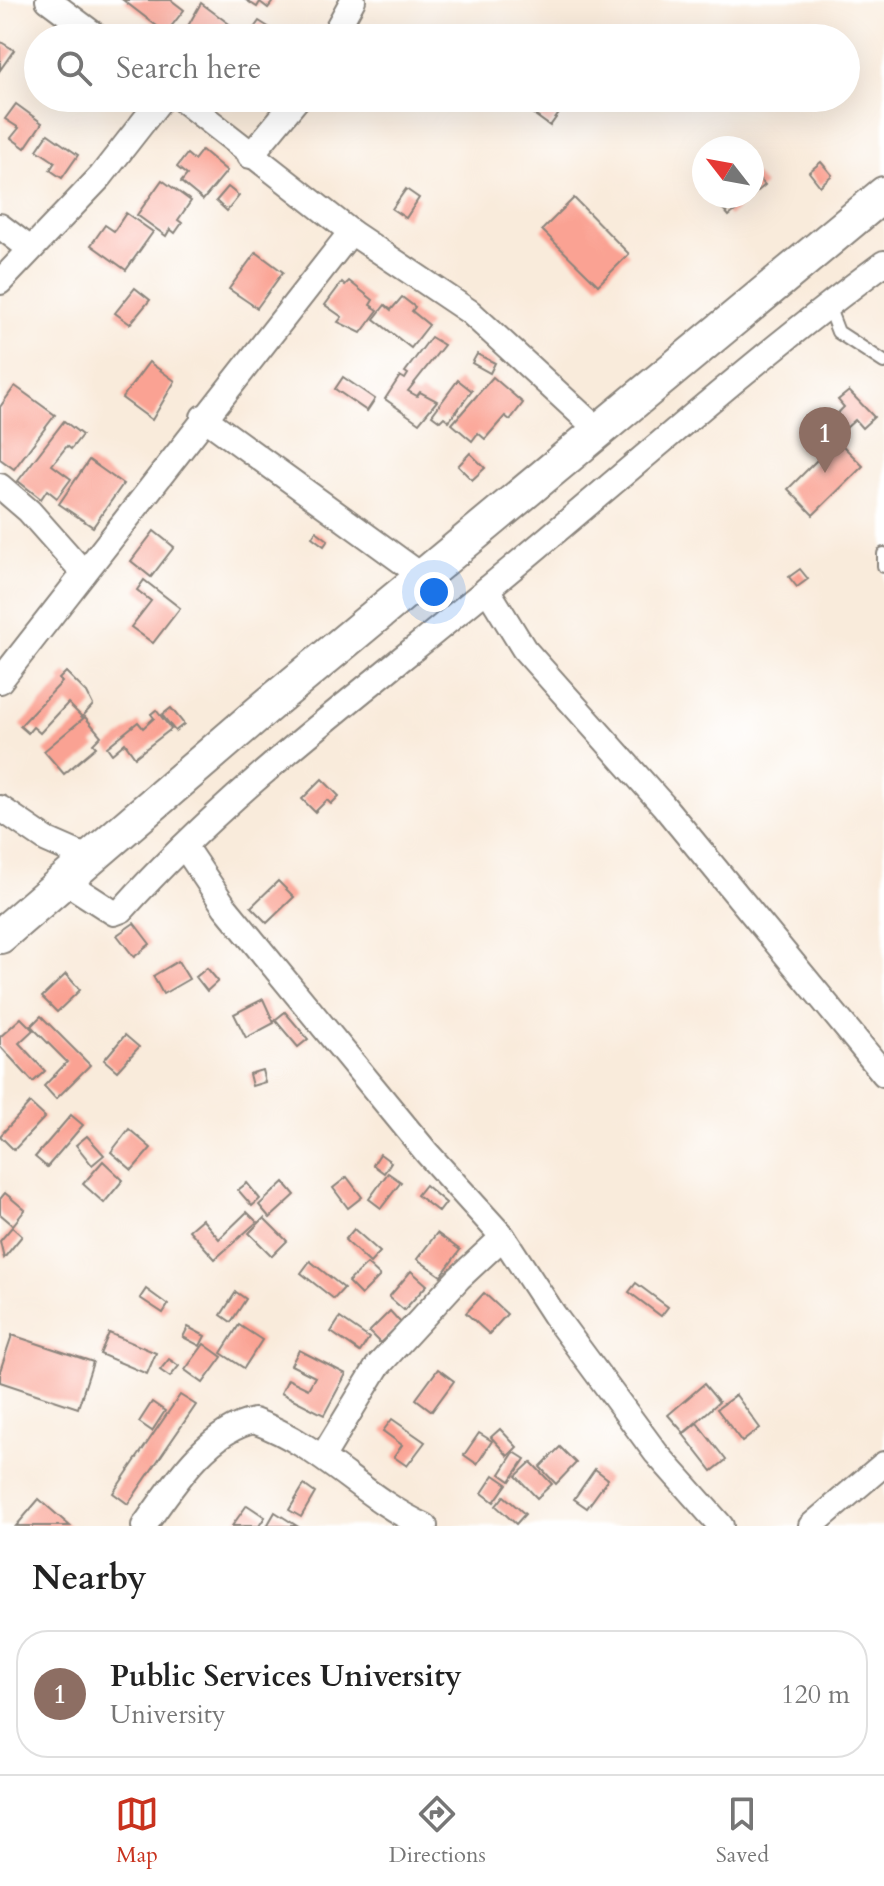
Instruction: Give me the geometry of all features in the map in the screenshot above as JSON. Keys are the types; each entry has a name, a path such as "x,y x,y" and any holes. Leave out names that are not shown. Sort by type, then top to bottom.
{"main road":[{"path":"0,936 422,576 881,200"}],"street":[{"path":"48,0 80,24"},
{"path":"340,24 353,0"},
{"path":"0,282 29,248 101,176 151,112"},
{"path":"197,112 351,232 470,312 599,431"},
{"path":"250,156 286,112"},
{"path":"0,226 29,248"},
{"path":"0,681 203,417 351,232"},
{"path":"0,808 47,840 114,913 184,846 321,726 557,527 884,263"},
{"path":"203,417 422,576"},
{"path":"0,486 29,511 84,573"},
{"path":"487,589 524,649 663,805 884,1074"},
{"path":"184,846 225,907 427,1153 503,1237 554,1315 648,1442 721,1526"},
{"path":"323,1456 377,1367 459,1278 503,1237"},
{"path":"144,1526 206,1450 240,1423 254,1421 323,1456 391,1509 425,1526"},
{"path":"811,1526 884,1464"}],"lane":[{"path":"828,306 838,332 884,362"},
{"path":"884,554 884,566"}],"building":[{"path":"123,0 171,0 184,10 173,24 154,24"},
{"path":"246,0 274,0 268,8 260,2 257,7"},
{"path":"201,3 229,24 189,24"},
{"path":"0,44 14,50 0,70"},
{"path":"16,104 42,123 25,148 11,138 19,128 5,119"},
{"path":"531,112 560,112 550,126"},
{"path":"48,134 78,155 62,178 50,170 55,162 37,150"},
{"path":"202,150 227,171 203,200 181,182 187,175 177,167 187,154 194,160"},
{"path":"821,162 832,175 820,186 809,172"},
{"path":"162,180 191,201 178,220 182,223 175,233 170,229 166,236 137,215"},
{"path":"228,187 239,196 227,211 216,201"},
{"path":"406,189 419,198 406,218 392,209"},
{"path":"574,198 629,254 598,285 542,230"},
{"path":"722,208 738,208 729,216"},
{"path":"126,213 153,232 126,270 91,245 105,225 114,231"},
{"path":"256,252 283,272 257,308 229,289"},
{"path":"349,281 373,300 370,305 378,310 361,333 338,322 342,317 325,305 342,282 345,285"},
{"path":"135,288 150,300 130,324 115,313"},
{"path":"402,297 415,307 412,311 429,325 411,348 374,319 385,305 391,310"},
{"path":"431,337 444,345 408,391 417,396 420,392 437,401 419,423 385,399 400,376 405,379 408,374 405,372"},
{"path":"477,354 495,363 490,373 472,363"},
{"path":"149,362 175,381 152,420 122,398"},
{"path":"343,377 375,399 367,411 335,389"},
{"path":"493,377 523,403 510,420 505,416 485,439 478,433 472,441 452,424"},
{"path":"458,380 472,391 449,421 444,417 440,421 432,415"},
{"path":"15,386 55,415 14,469 0,459 0,407"},
{"path":"849,391 874,417 862,428 855,420 846,428 835,416 844,407 838,400"},
{"path":"64,421 82,435 71,449 67,446 52,465 71,479 57,498 47,490 41,499 18,481"},
{"path":"837,440 863,466 813,515 788,489"},
{"path":"470,453 485,468 472,480 458,466"},
{"path":"89,460 123,484 93,527 59,504"},
{"path":"154,531 174,547 151,577 131,561"},
{"path":"316,531 328,540 324,546 312,537"},
{"path":"800,569 808,579 797,587 789,577"},
{"path":"144,580 180,608 153,643 131,627 151,601 137,590"},
{"path":"66,672 87,693 93,705 82,717 68,703 40,733 33,727 28,733 20,726 62,682 59,679"},
{"path":"171,708 184,724 175,731 162,715"},
{"path":"156,710 171,729 135,757 125,743 112,754 107,747 138,722 143,728 154,718 151,714"},
{"path":"85,717 101,736 93,744 96,747 64,774 44,751"},
{"path":"322,779 339,796 331,804 327,800 315,812 302,799"},
{"path":"278,881 294,897 267,923 251,907"},
{"path":"134,923 150,944 134,957 117,935"},
{"path":"178,961 189,979 163,994 153,976"},
{"path":"207,968 218,981 207,991 196,977"},
{"path":"66,974 80,990 57,1012 42,997"},
{"path":"263,999 274,1023 246,1038 234,1014"},
{"path":"285,1012 308,1039 298,1047 275,1020"},
{"path":"41,1016 90,1065 56,1099 44,1086 67,1062 31,1026"},
{"path":"21,1018 33,1030 19,1043 45,1071 33,1082 0,1046 0,1037"},
{"path":"125,1035 139,1047 117,1071 104,1060"},
{"path":"262,1070 265,1082 252,1086 249,1074"},
{"path":"30,1103 45,1117 14,1150 0,1136"},
{"path":"71,1115 83,1125 47,1167 35,1157"},
{"path":"129,1129 151,1148 132,1170 111,1152"},
{"path":"87,1136 104,1155 92,1165 76,1145"},
{"path":"380,1154 391,1162 384,1173 373,1165"},
{"path":"103,1161 123,1180 104,1203 83,1184"},
{"path":"388,1173 401,1182 381,1208 369,1199"},
{"path":"347,1177 362,1197 348,1208 333,1188"},
{"path":"284,1182 295,1195 270,1218 259,1205"},
{"path":"247,1183 260,1199 252,1206 238,1190"},
{"path":"425,1185 446,1203 439,1212 417,1195"},
{"path":"5,1193 25,1210 13,1225 0,1214 0,1199"},
{"path":"247,1212 257,1222 215,1259 189,1230 202,1219 219,1239"},
{"path":"264,1218 287,1241 272,1256 249,1233"},
{"path":"12,1227 22,1236 4,1258 0,1241"},
{"path":"354,1229 380,1252 370,1263 345,1240"},
{"path":"437,1233 460,1250 441,1276 417,1259"},
{"path":"310,1261 344,1288 334,1299 301,1273"},
{"path":"367,1264 380,1276 361,1295 348,1282"},
{"path":"411,1271 427,1285 404,1310 389,1297"},
{"path":"636,1283 668,1307 661,1316 629,1292"},
{"path":"146,1289 168,1305 163,1313 140,1298"},
{"path":"236,1292 246,1299 231,1322 221,1315"},
{"path":"484,1293 507,1314 489,1334 466,1313"},
{"path":"390,1311 401,1323 380,1343 369,1332"},
{"path":"340,1318 369,1338 360,1352 331,1332"},
{"path":"239,1325 262,1340 244,1368 221,1353"},
{"path":"188,1327 205,1336 200,1346 183,1337"},
{"path":"109,1333 156,1353 147,1374 100,1354"},
{"path":"12,1335 93,1362 78,1408 0,1382 0,1371"},
{"path":"204,1344 222,1357 203,1383 185,1370"},
{"path":"299,1350 346,1374 324,1415 281,1393 288,1379 308,1389 315,1377 291,1365"},
{"path":"169,1359 179,1366 170,1377 160,1370"},
{"path":"438,1369 454,1381 432,1411 416,1399"},
{"path":"704,1384 719,1402 684,1433 668,1415"},
{"path":"180,1395 196,1405 128,1504 113,1493"},
{"path":"736,1395 760,1428 742,1442 717,1409"},
{"path":"152,1402 165,1411 152,1431 139,1422"},
{"path":"392,1419 425,1442 407,1466 394,1457 402,1445 383,1431"},
{"path":"697,1423 726,1460 712,1471 683,1434"},
{"path":"500,1429 517,1447 508,1456 491,1437"},
{"path":"479,1433 492,1441 477,1464 464,1455"},
{"path":"560,1447 576,1463 556,1484 540,1467"},
{"path":"514,1452 525,1459 510,1481 500,1474"},
{"path":"531,1462 552,1484 537,1498 516,1476"},
{"path":"595,1469 608,1479 587,1508 574,1499"},
{"path":"494,1475 507,1484 494,1502 482,1493"},
{"path":"304,1485 315,1493 301,1517 289,1510"},
{"path":"504,1496 525,1514 516,1524 496,1506"},
{"path":"39,1499 70,1526 16,1526"},
{"path":"247,1505 265,1517 259,1526 232,1526"},
{"path":"275,1512 297,1526 267,1526"}],"place":[{"name":"Public Services University","path":"825,473"}]}
